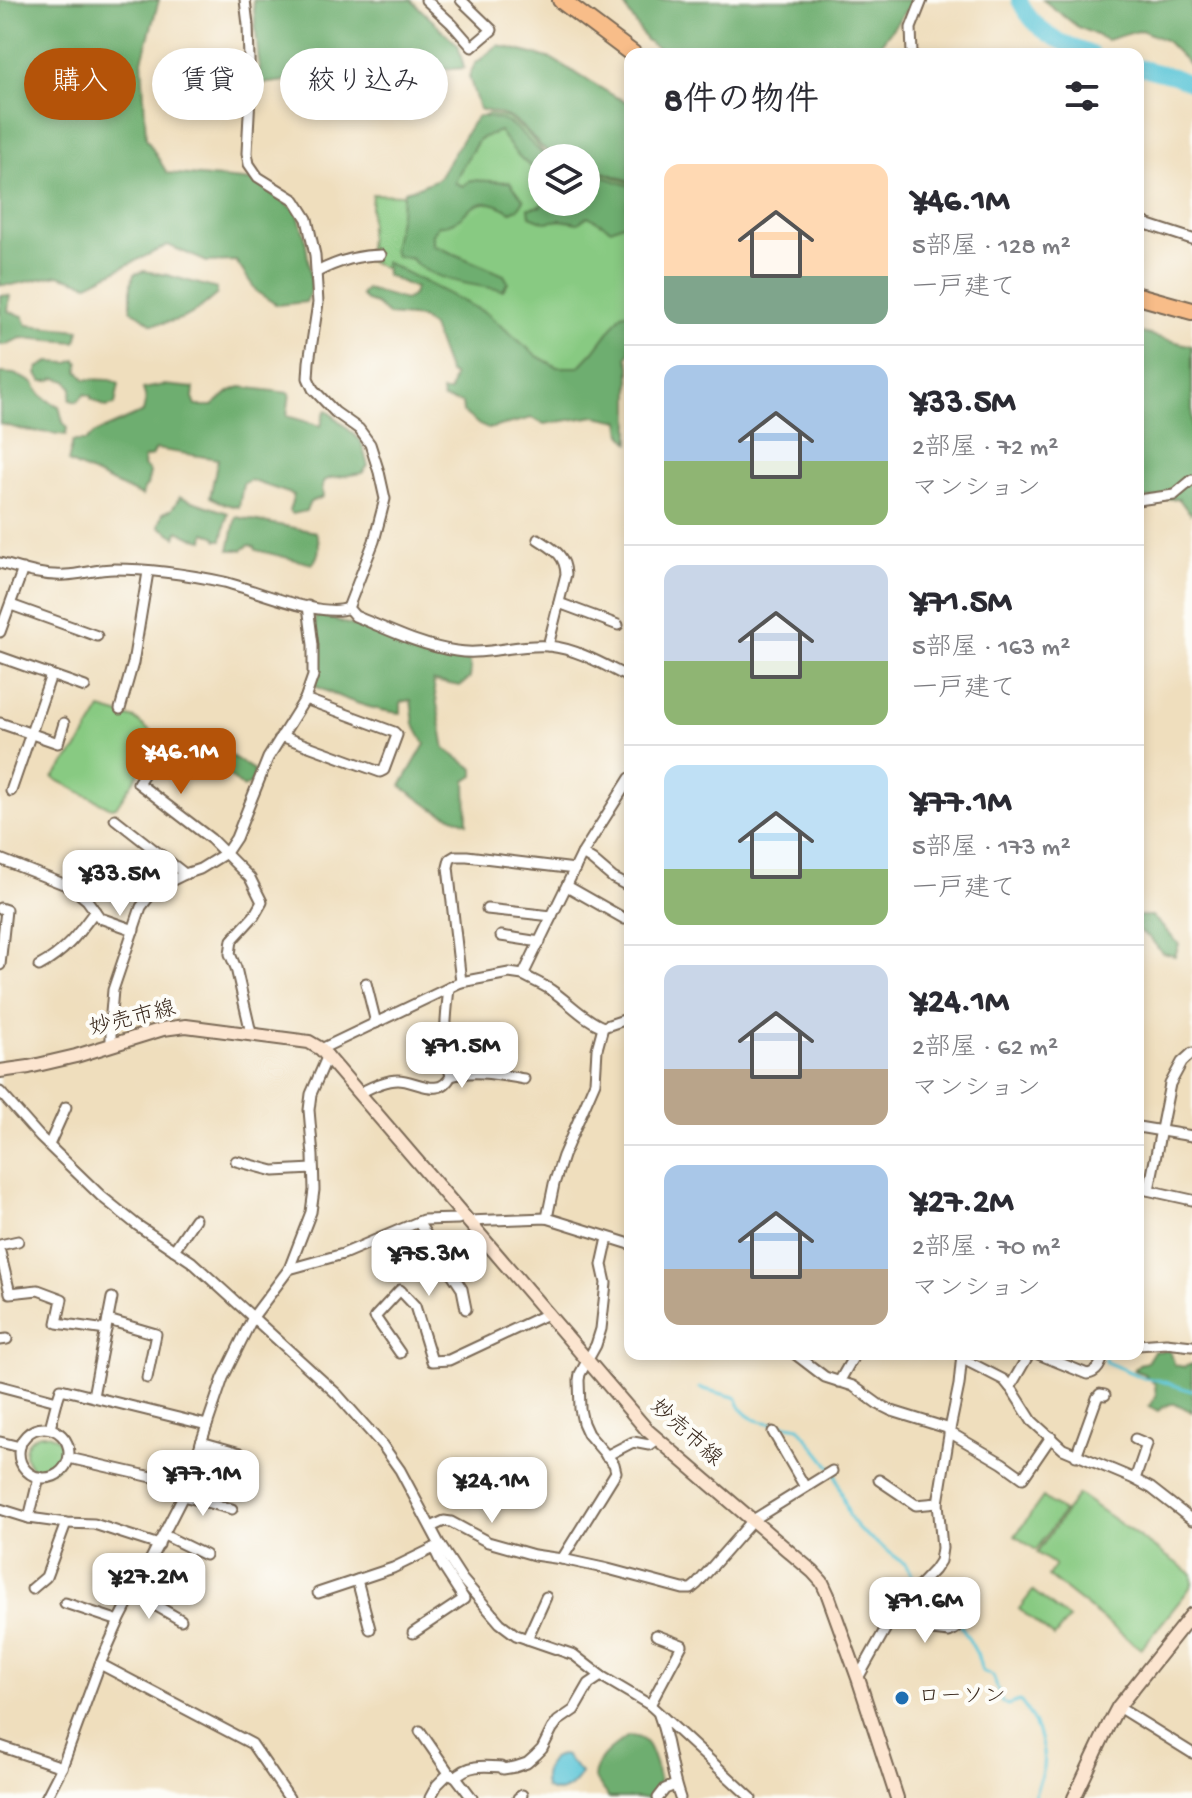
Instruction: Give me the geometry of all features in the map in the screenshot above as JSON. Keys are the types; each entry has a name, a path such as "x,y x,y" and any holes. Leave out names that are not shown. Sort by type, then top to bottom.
{"highway":[{"path":"561,0 625,48"},
{"path":"1144,298 1192,311"}],"main road":[{"name":"妙売市線","path":"0,1071 76,1056 163,1029 186,1026 309,1042 325,1052 626,1407 657,1439 822,1582 858,1678 897,1798"},
{"path":"1074,1798 1118,1707 1192,1614"}],"street":[{"path":"0,563 56,575 117,569 188,576 308,606 339,612 348,608 374,541 385,499 370,444 359,429 335,412 313,389 308,378 318,303 313,243 307,219 295,200 258,177 249,164 250,95 245,0"},
{"path":"426,0 472,47 492,30 461,0"},
{"path":"912,48 911,28 922,0"},
{"path":"1144,222 1192,239"},
{"path":"317,272 330,265 381,255"},
{"path":"1144,499 1174,495 1192,480"},
{"path":"538,539 565,562 566,574 548,646"},
{"path":"0,632 23,569"},
{"path":"120,709 137,646 148,572"},
{"path":"559,603 618,625"},
{"path":"111,1045 113,990 141,907 155,889 200,869 226,853 236,838 268,758 305,699 313,676 308,606"},
{"path":"348,608 355,616 455,651 478,653 548,646 572,650 624,675"},
{"path":"6,610 97,636"},
{"path":"0,657 85,687"},
{"path":"11,791 51,675"},
{"path":"281,736 380,772 384,770 397,735 394,732 305,699"},
{"path":"0,723 58,743 64,723"},
{"path":"201,764 167,738 138,783 226,853 250,878 262,902 232,940 230,954 251,1033"},
{"path":"523,975 582,854 624,788"},
{"path":"115,819 185,874"},
{"path":"582,854 624,884"},
{"path":"461,982 448,867 450,859 467,856 575,869"},
{"path":"0,859 71,887 87,900 100,918 134,930"},
{"path":"567,886 624,918"},
{"path":"0,908 6,910 0,965"},
{"path":"487,909 552,916"},
{"path":"39,966 71,944 95,911"},
{"path":"501,936 540,942"},
{"path":"46,1798 62,1767 119,1621 183,1496 223,1378 253,1317 289,1269 311,1212 313,1169 309,1110 325,1052 376,1023 461,982 509,973 523,975 550,990 603,1027 624,1020"},
{"path":"366,983 376,1023"},
{"path":"449,988 445,1026 451,1076"},
{"path":"547,1218 563,1156 595,1082 595,1059 603,1027"},
{"path":"1149,1190 1170,1084 1182,1062 1192,1053"},
{"path":"360,1093 397,1080 439,1087 447,1083 451,1076 461,1073 524,1079"},
{"path":"0,1092 101,1196 192,1262 337,1394 383,1446 431,1527 442,1565 464,1599 413,1633"},
{"path":"49,1145 66,1107"},
{"path":"1144,1128 1192,1136"},
{"path":"236,1161 274,1171 313,1169"},
{"path":"1144,1189 1192,1200"},
{"path":"289,1269 343,1254 423,1220 547,1218 624,1242"},
{"path":"174,1250 195,1219"},
{"path":"418,1222 462,1289 466,1309"},
{"path":"562,1559 616,1472 614,1464 588,1434 580,1409 579,1380 601,1329 606,1283 602,1265 608,1238"},
{"path":"0,1245 18,1241"},
{"path":"0,1252 10,1293 38,1290 62,1299 57,1323 107,1325 156,1334 147,1378"},
{"path":"400,1353 375,1317 400,1290 415,1306 432,1361 449,1360 547,1314"},
{"path":"93,1396 112,1298"},
{"path":"1144,1345 1192,1346"},
{"path":"802,1360 825,1377 853,1386 892,1411 949,1430 1023,1478 1051,1437"},
{"path":"839,1382 852,1360"},
{"path":"858,1678 892,1616 940,1561 942,1548 938,1503 961,1360"},
{"path":"968,1360 1004,1380 1032,1421 1063,1449 1135,1479 1192,1520"},
{"path":"1010,1387 1026,1360"},
{"path":"1053,1360 1087,1374 1095,1371 1101,1360"},
{"path":"0,1386 57,1401"},
{"path":"50,1428 61,1389 207,1425"},
{"path":"1076,1456 1097,1398 1100,1394 1105,1395"},
{"path":"39,1428 50,1428 60,1433 67,1442 69,1458 64,1468 55,1475 39,1477 29,1472 22,1463 20,1447 29,1433 39,1428"},
{"path":"773,1432 805,1487"},
{"path":"606,1456 633,1442 649,1445 657,1439"},
{"path":"1135,1439 1147,1444 1135,1479"},
{"path":"0,1442 20,1447"},
{"path":"201,1442 240,1453"},
{"path":"69,1458 187,1485"},
{"path":"431,1527 444,1521 451,1522 488,1542 534,1555 595,1565 691,1589 753,1520 832,1471"},
{"path":"29,1518 39,1477"},
{"path":"879,1480 916,1505 938,1503"},
{"path":"183,1496 232,1509"},
{"path":"0,1509 29,1518 94,1524 162,1540 205,1555"},
{"path":"32,1589 46,1577 66,1523"},
{"path":"318,1593 393,1568 437,1547"},
{"path":"437,1547 489,1612 508,1629 516,1635 574,1655 601,1676 654,1708 751,1798"},
{"path":"357,1580 370,1629"},
{"path":"134,1593 181,1620"},
{"path":"527,1639 546,1597"},
{"path":"65,1603 119,1621"},
{"path":"892,1616 932,1630 949,1632 955,1629"},
{"path":"656,1635 682,1645 654,1708 667,1736 680,1798"},
{"path":"100,1664 252,1744 289,1798"},
{"path":"430,1798 441,1780 461,1771 478,1766 503,1769 527,1763 542,1749 558,1721 574,1710 589,1684 601,1676"},
{"path":"1118,1707 1192,1753"},
{"path":"420,1731 472,1798"},
{"path":"0,1746 62,1767"},
{"path":"658,1798 665,1789 675,1785"}],"green space":[{"path":"0,0 159,0 142,60 146,138 167,173 253,181 297,211 305,237 312,287 306,302 277,305 257,292 236,261 207,262 168,245 88,284 58,275 0,285"},
{"path":"253,0 411,0 458,45 464,68 448,69 448,48 280,48 280,82 264,84 264,48 258,48"},
{"path":"624,0 914,0 878,48 658,48 646,40 625,7"},
{"path":"1043,0 1192,0 1192,67 1165,40 1141,30 1107,40 1078,27"},
{"path":"498,45 552,59 624,100 624,179 600,171 600,144 539,144 510,118 479,109 469,76 475,64"},
{"path":"488,114 507,118 536,144 528,144 528,216 600,216 600,172 624,181 624,343 567,380 482,316 367,260 372,194 435,196 476,121"},
{"path":"478,116 510,124 532,144 528,144 528,164 499,131 479,139 455,183 463,186 470,180 510,182 524,200 518,209 511,212 496,205 476,205 456,221 438,225 433,234 433,245 504,275 508,282 503,290 441,277 412,259 396,256 393,250 404,191 438,179"},
{"path":"600,176 624,184 624,224 611,229 588,216 600,216"},
{"path":"530,216 588,216 578,223 561,220 545,222"},
{"path":"385,262 486,313 537,356 557,367 579,367 624,314 624,436 620,421 596,416 544,424 532,418 488,429 479,425 463,412 462,403 443,399 442,392 450,392 454,375 449,373 432,327 421,318 388,315 361,295 366,289 405,300 413,295 415,288 386,275"},
{"path":"144,271 217,289 217,294 188,316 152,324 131,310 134,274"},
{"path":"0,295 10,296 8,311 23,316 27,325 79,330 76,342 21,338 0,345"},
{"path":"1144,334 1192,346 1192,513 1179,499 1144,498"},
{"path":"76,360 79,363 78,371 85,379 111,380 119,384 115,405 106,407 85,394 77,402 70,400 72,388 67,381 56,378 42,381 37,374 38,368 49,362 69,363"},
{"path":"0,373 14,374 34,383 44,397 59,406 67,427 66,435 0,424"},
{"path":"163,385 194,388 196,406 212,406 230,391 241,387 290,393 287,416 321,426 327,410 361,441 368,466 362,473 324,481 323,497 310,502 306,511 293,514 289,511 294,495 250,480 243,484 239,507 210,497 218,459 156,449 152,456 144,458 143,466 150,472 142,496 68,462 73,441 86,441 95,433 143,412 146,399 143,389"},
{"path":"180,497 228,513 222,540 205,533 204,540 178,531 176,537 159,526 163,513 172,509"},
{"path":"236,517 316,532 319,544 317,557 312,564 256,550 249,545 242,550 229,550"},
{"path":"315,614 469,661 470,678 460,686 433,681 445,749 474,769 474,776 466,781 467,823 432,808 401,786 425,744 414,724 411,700 401,702 401,713 390,712 315,686"},
{"path":"101,709 135,719 161,740 116,807 111,808 53,778 79,746"},
{"path":"209,735 217,740 222,750 255,771 251,784 243,787 208,759 211,751 206,742"},
{"path":"1144,916 1152,916 1179,944 1175,956 1162,953 1144,934"},
{"path":"1154,1351 1170,1351 1175,1365 1184,1367 1192,1364 1192,1412 1175,1404 1158,1411 1149,1406 1156,1396 1155,1384 1134,1370 1139,1364 1147,1362"},
{"path":"44,1434 58,1439 63,1453 58,1467 44,1472 30,1467 25,1453 30,1439"},
{"path":"1078,1494 1192,1574 1192,1584 1187,1592 1141,1649 1048,1576 1055,1565 1037,1553"},
{"path":"1043,1497 1063,1512 1036,1550 1015,1536"},
{"path":"1033,1591 1069,1619 1054,1637 1019,1609"},
{"path":"628,1736 644,1741 653,1757 659,1783 650,1798 608,1798 594,1778 601,1759"}],"water":[{"path":"561,1755 581,1773 566,1790 551,1791 545,1788 546,1768 551,1760"}],"waterway":[{"path":"1019,0 1040,28 1077,48"},
{"path":"1144,69 1192,84"},
{"path":"1106,1360 1144,1378 1192,1391"},
{"path":"700,1388 734,1397 747,1415 754,1419 799,1427 835,1473 849,1515 856,1526 905,1564 915,1580 929,1586 947,1614 962,1627 977,1654 982,1671 993,1676 1002,1702 1007,1705 1020,1701 1030,1715 1041,1741 1043,1759 1034,1798"}],"place":[{"name":"ローソン","path":"902,1698"}]}
